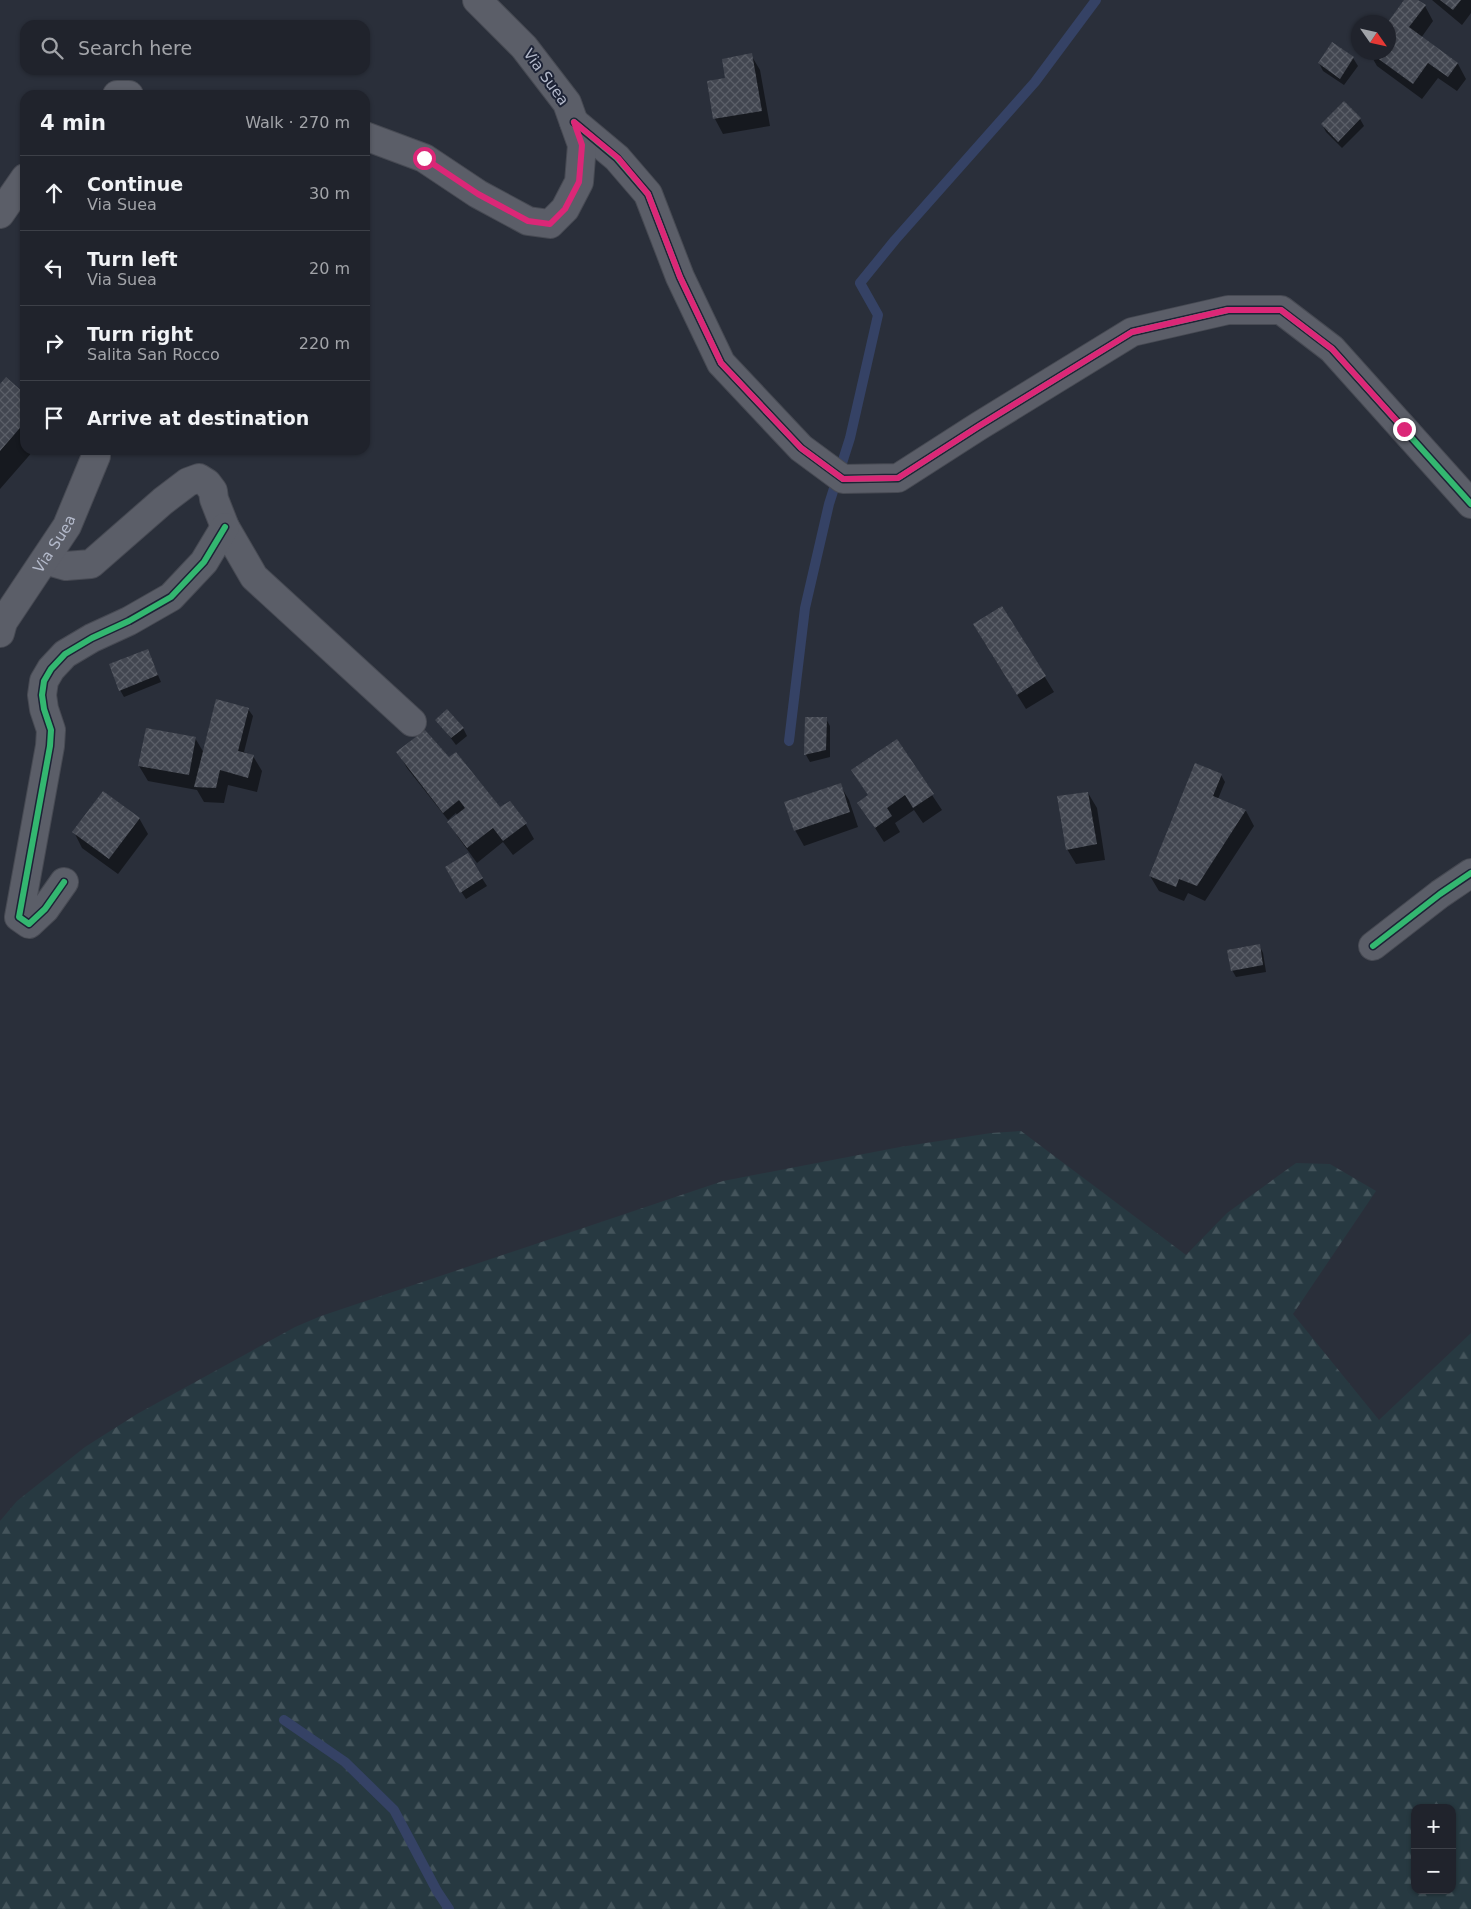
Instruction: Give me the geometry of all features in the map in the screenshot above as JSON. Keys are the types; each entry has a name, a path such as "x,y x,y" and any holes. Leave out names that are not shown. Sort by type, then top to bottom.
{"street":[{"name":"Via Suea","path":"370,138 424,158 478,194 528,221 550,224 565,209 579,182 582,145 567,103 524,47 477,0"},
{"path":"574,122 618,158 648,194 680,277 721,363 801,448 843,479 898,478 1132,332 1228,310 1281,310 1332,349 1471,504"},
{"path":"0,214 20,185"},
{"name":"Via Suea","path":"0,632 3,622 67,526 96,455"},
{"path":"45,560 66,566 91,564 163,501 188,482 199,478 207,483 213,491 214,499 225,527 254,577 412,722"},
{"path":"64,882 45,909 29,924 19,917 50,746 51,730 44,710 42,695 44,681 51,668 65,654 171,597 204,562 225,527"},
{"path":"1373,946 1440,894 1471,873"}],"green space":[{"path":"1021,1131 1186,1255 1227,1213 1296,1163 1330,1164 1376,1191 1293,1314 1379,1420 1471,1333 1471,1909 0,1909 0,1521 17,1501 85,1447 137,1414 295,1327 321,1316 723,1181 900,1147 991,1133"}],"building":[{"path":"1404,0 1418,0 1426,5 1409,27 1458,63 1448,77 1428,63 1413,84 1380,60 1396,60 1396,15 1393,15"},
{"path":"1440,0 1461,0 1453,10"},
{"path":"1332,42 1351,55 1352,60 1340,79 1318,63"},
{"path":"752,53 762,111 713,119 707,81 725,78 722,59"},
{"path":"1344,101 1361,118 1338,142 1321,124"},
{"path":"6,377 20,390 20,428 0,451 0,384"},
{"path":"1002,606 1046,676 1017,695 973,624"},
{"path":"148,649 158,675 119,691 109,664"},
{"path":"216,699 249,708 238,751 254,755 248,778 220,770 216,788 194,787"},
{"path":"447,709 464,728 451,738 435,720"},
{"path":"805,717 827,717 826,750 804,755"},
{"path":"146,728 196,737 189,775 138,766"},
{"path":"425,730 449,757 456,752 500,807 510,801 527,823 503,841 493,828 467,848 447,822 465,808 459,800 443,813 396,752"},
{"path":"897,739 934,794 913,808 905,795 887,808 892,816 875,828 857,803 868,795 851,770"},
{"path":"1195,763 1222,774 1213,796 1246,810 1197,886 1179,879 1176,887 1149,876"},
{"path":"841,783 850,812 794,831 784,802"},
{"path":"103,791 140,818 109,859 72,832"},
{"path":"1088,792 1097,844 1066,850 1057,796"},
{"path":"468,853 483,878 460,893 445,867"},
{"path":"1260,944 1263,965 1231,971 1227,950"}],"waterway":[{"path":"789,741 805,608 829,504 850,438 878,315 860,283 895,240 1035,82 1096,0"},
{"path":"284,1720 345,1762 394,1810 437,1891 449,1909"}],"cycle path":[{"path":"574,122 617,158 648,194 680,277 721,363 801,448 843,479 898,478 1132,332 1228,310 1281,310 1332,349 1471,504"},
{"path":"64,882 45,909 29,924 19,917 50,746 51,730 44,709 42,695 44,681 51,669 65,654 171,597 204,562 225,527"},
{"path":"1373,946 1440,894 1471,873"}],"route":[{"path":"424,158 478,194 528,221 550,224 565,209 579,182 582,145 574,122 618,158 648,194 680,277 721,363 801,448 843,479 898,478 1132,332 1228,310 1281,310 1332,349 1404,429"}]}
